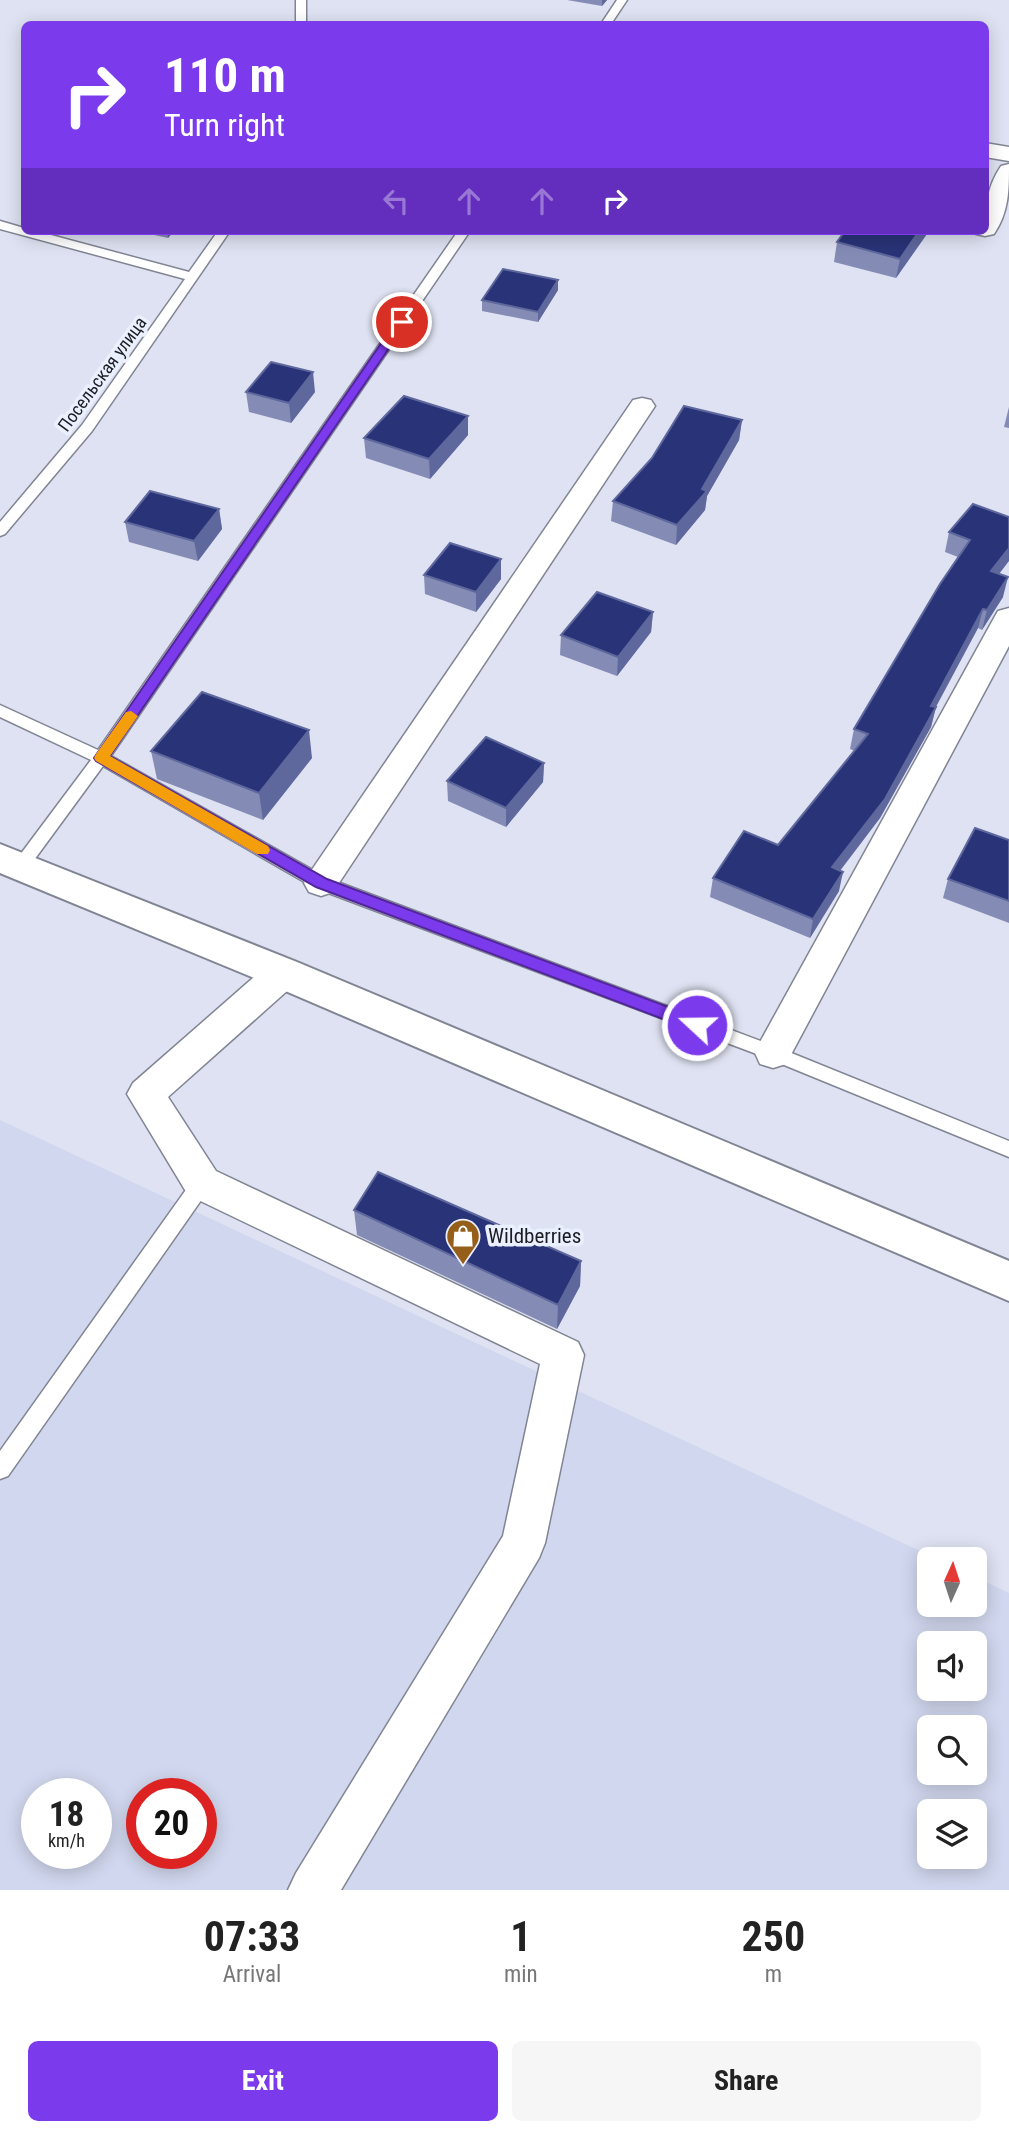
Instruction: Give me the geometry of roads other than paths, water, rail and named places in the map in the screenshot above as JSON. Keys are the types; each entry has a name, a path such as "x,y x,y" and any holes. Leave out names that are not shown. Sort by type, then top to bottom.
{"main road":[{"path":"10,863 283,973 1009,1280"}],"street":[{"path":"989,151 1009,154"},
{"path":"989,220 1009,171"},
{"path":"983,235 1009,240"},
{"path":"321,883 642,406"},
{"path":"773,1054 1009,618"},
{"path":"283,973 146,1094 202,1182 563,1355 523,1542 313,1890"}],"lane":[{"path":"301,0 301,21"},
{"path":"608,21 622,0"},
{"path":"0,225 21,231"},
{"path":"37,235 193,277"},
{"name":"Посельская улица","path":"0,531 87,428 221,235"},
{"path":"10,863 101,758 461,235"},
{"path":"0,710 101,758 321,883 773,1054 1009,1149"},
{"path":"0,1469 202,1182"}],"place":[{"name":"Wildberries","path":"463,1266"}]}
